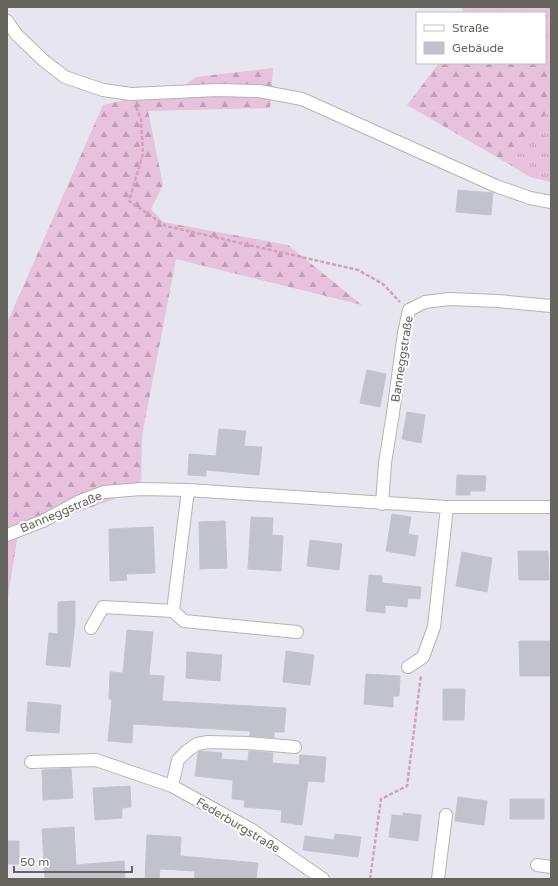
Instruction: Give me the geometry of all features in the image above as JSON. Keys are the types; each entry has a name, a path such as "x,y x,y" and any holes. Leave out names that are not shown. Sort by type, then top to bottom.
{"street":[{"path":"7,21 17,35 43,60 65,77 103,90 131,94 217,90 259,91 302,100 496,186 530,198 551,202"},
{"name":"Banneggstraße","path":"382,504 386,463 404,333 409,310 425,302 449,299 498,301 551,306"},
{"name":"Banneggstraße","path":"7,535 42,521 80,501 104,492 141,489 188,490 382,504 448,507 551,507"},
{"path":"173,611 188,490"},
{"path":"408,667 424,657 434,627 448,507"},
{"path":"91,628 103,607 173,611 184,621 297,632"},
{"path":"172,786 178,760 197,744 208,742 248,743 296,747"},
{"name":"Federburgstraße","path":"31,762 96,760 172,786 252,830 323,879"},
{"path":"438,879 446,815"},
{"path":"537,865 551,867"}],"path":[{"path":"131,94 141,119 143,154 129,201 166,226 358,270 383,284 409,310"},
{"path":"370,879 382,799 407,786 424,657"}],"green space":[{"path":"462,7 551,7 551,109 502,160 407,105 438,64 546,64 546,12 463,12"},
{"path":"273,68 270,108 148,111 163,185 151,209 163,222 288,245 362,305 176,259 142,436 141,489 18,534 7,602 7,323 103,105 182,87 196,77"},
{"path":"551,109 551,182 530,177 502,160"}],"building":[{"path":"458,190 493,193 491,215 456,212"},
{"path":"367,370 386,374 380,407 360,403"},
{"path":"407,412 425,415 421,443 402,439"},
{"path":"219,429 246,431 244,446 262,447 259,475 206,470 206,476 188,475 189,454 216,456"},
{"path":"457,475 486,476 485,491 470,491 470,495 456,495"},
{"path":"392,514 411,517 408,534 418,536 415,556 386,551"},
{"path":"251,517 273,518 272,535 283,536 281,571 248,569"},
{"path":"225,521 227,568 200,569 199,522"},
{"path":"153,527 155,573 126,574 127,580 110,581 109,529"},
{"path":"310,540 342,544 339,570 307,566"},
{"path":"518,551 548,551 549,580 519,580"},
{"path":"462,552 492,558 487,592 456,586"},
{"path":"369,575 382,576 382,583 421,587 420,599 408,598 407,607 385,605 385,613 366,611"},
{"path":"75,601 75,622 70,667 46,665 49,633 58,634 58,602"},
{"path":"127,630 153,632 149,675 164,676 162,701 286,708 284,732 274,732 274,738 250,736 250,731 133,724 132,743 108,741 112,700 109,699 110,672 123,673"},
{"path":"519,641 551,641 551,676 520,676"},
{"path":"286,651 314,655 310,685 283,682"},
{"path":"187,652 222,655 220,681 186,678"},
{"path":"366,674 400,676 399,696 393,696 393,707 364,704"},
{"path":"443,689 465,689 464,720 443,720"},
{"path":"28,702 61,705 59,733 26,731"},
{"path":"200,751 222,753 221,759 248,761 249,751 273,753 272,763 299,765 300,755 326,757 324,782 308,781 302,825 281,822 282,810 244,807 245,800 232,799 233,780 195,776 198,753"},
{"path":"71,768 73,798 43,800 42,770"},
{"path":"130,786 131,807 122,808 122,818 95,820 93,788"},
{"path":"458,797 487,801 484,825 455,821"},
{"path":"510,799 544,799 544,819 510,819"},
{"path":"403,813 421,815 418,841 389,837 392,815 403,816"},
{"path":"74,827 76,865 124,861 125,879 45,879 42,829"},
{"path":"335,834 361,837 358,857 303,850 305,836 334,840"},
{"path":"147,835 181,837 180,856 258,863 256,879 194,879 195,871 160,869 159,879 145,879"},
{"path":"7,841 19,841 19,864 7,864"}]}
